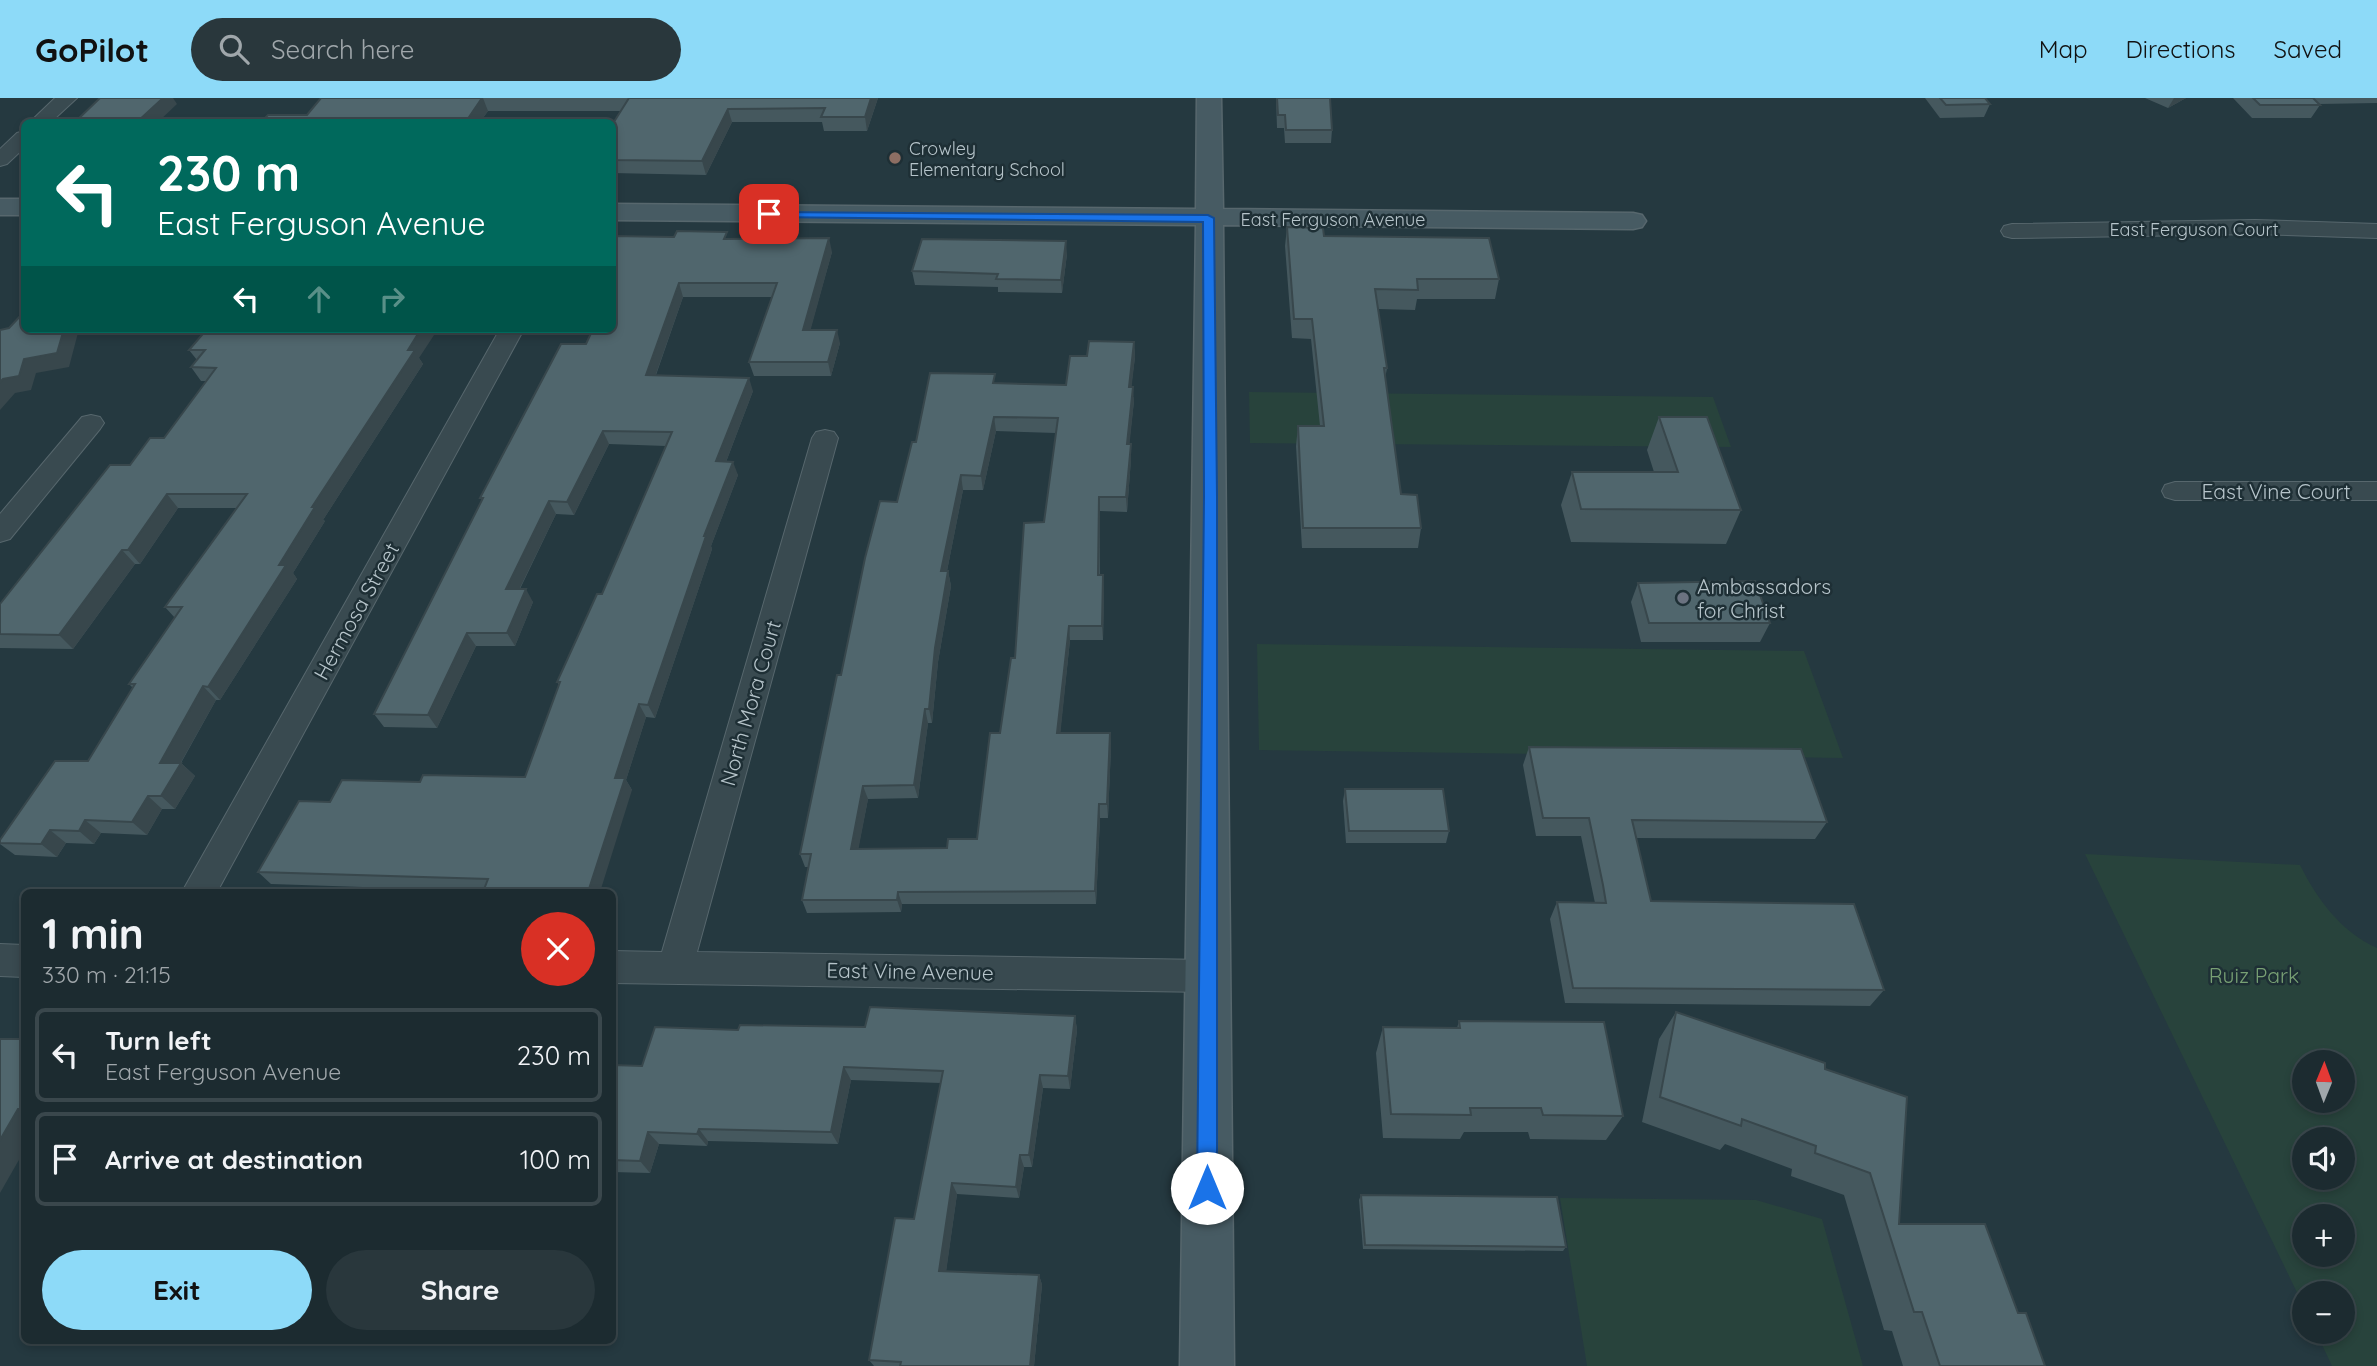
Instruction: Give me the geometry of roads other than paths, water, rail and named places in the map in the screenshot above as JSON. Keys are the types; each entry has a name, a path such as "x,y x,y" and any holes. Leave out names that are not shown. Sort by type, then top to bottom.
{"street":[{"path":"43,119 67,98"},
{"path":"1207,1366 1211,496 1209,98"},
{"path":"0,160 21,140"},
{"path":"0,207 21,207"},
{"name":"East Ferguson Avenue","path":"616,212 1633,221"},
{"name":"East Ferguson Court","path":"2012,231 2255,227 2377,232"},
{"name":"Hermosa Street","path":"201,889 510,333"},
{"path":"0,532 91,423"},
{"name":"North Mora Court","path":"675,968 825,438"},
{"name":"East Vine Court","path":"2175,491 2377,491"},
{"path":"0,960 21,961"},
{"name":"East Vine Avenue","path":"616,967 1207,976"}],"place":[{"name":"Crowley Elementary School","path":"895,158"},
{"name":"Ambassadors for Christ","path":"1683,598"}],"park label":[{"name":"Ruiz Park","path":"2254,975"}]}
